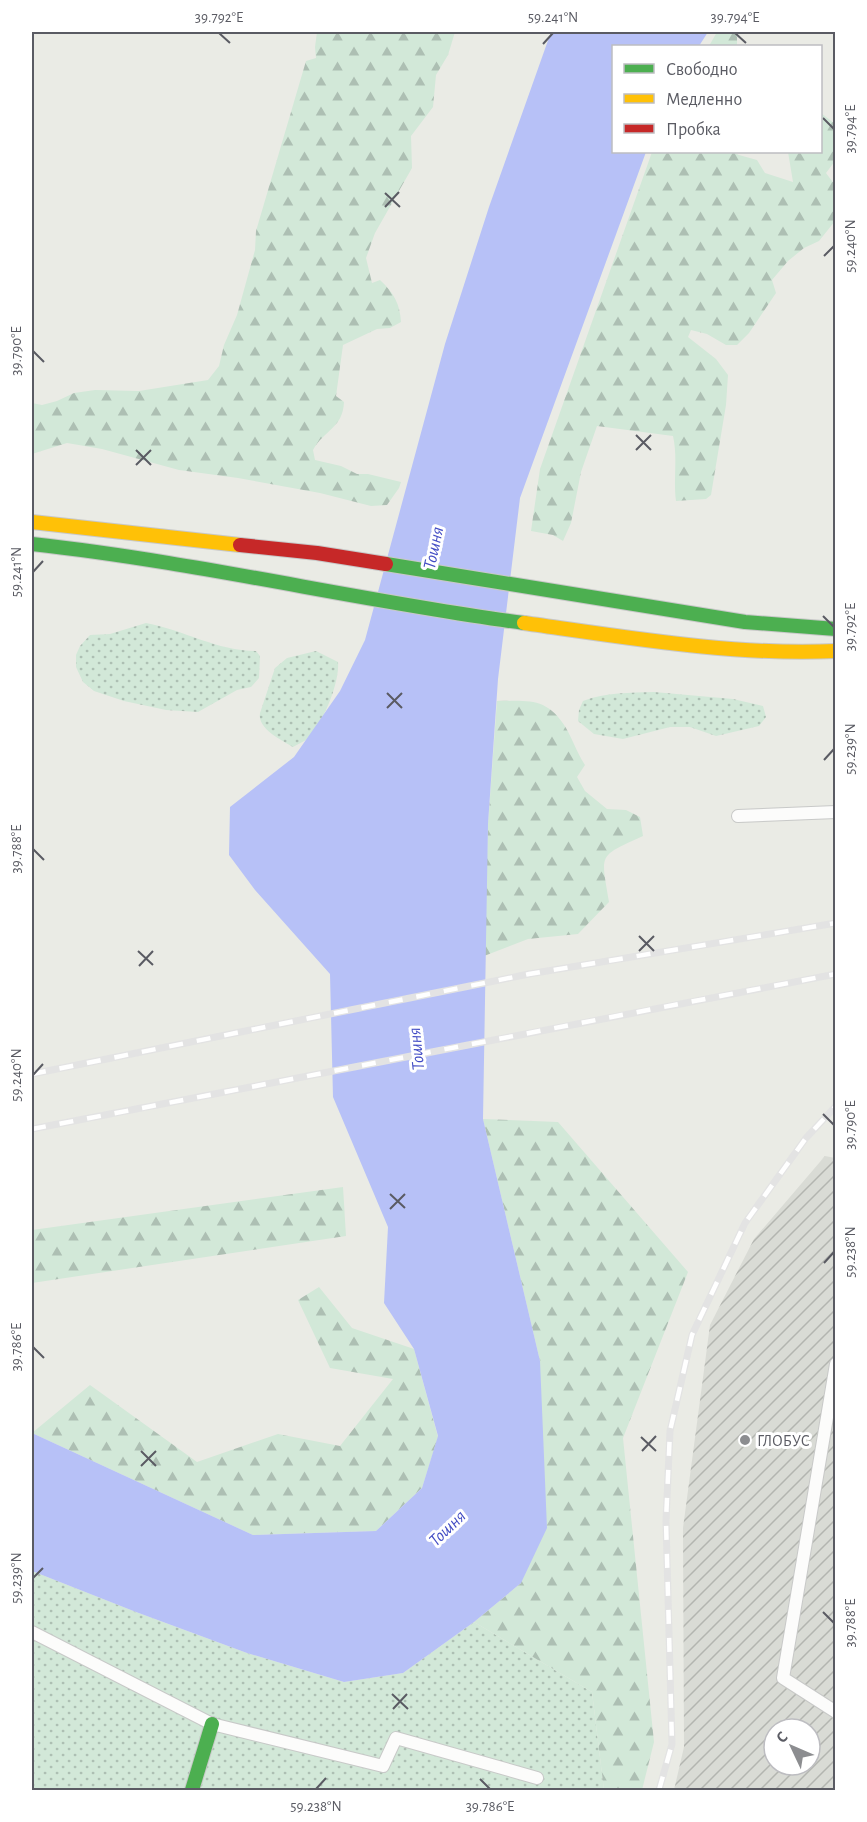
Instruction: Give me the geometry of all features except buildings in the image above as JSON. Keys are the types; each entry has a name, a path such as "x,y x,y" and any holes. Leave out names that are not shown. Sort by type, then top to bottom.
{"main road":[{"path":"32,522 317,553 745,621 836,629"},
{"path":"32,544 127,556 308,589 550,628 740,650 796,653 836,651"},
{"path":"192,1791 213,1724"}],"lane":[{"path":"738,816 836,812"},
{"path":"836,1364 783,1678 836,1712"},
{"path":"32,1632 213,1724 383,1766 396,1738 537,1778"}],"shaded area":[{"path":"825,1156 835,1158 836,1779 834,1790 674,1790 684,1747 683,1528 710,1325 754,1239"}],"green space":[{"path":"317,32 455,32 448,55 436,75 433,107 411,136 412,168 375,233 366,258 372,283 380,280 389,290 398,304 401,322 390,328 377,329 343,345 336,396 344,402 343,411 337,423 313,450 315,460 341,466 357,474 368,474 401,482 399,488 387,505 371,506 320,493 179,470 102,449 67,443 32,454 32,403 42,405 74,393 95,390 139,391 208,380 219,366 224,345 237,315 255,250 256,231 306,61 316,58"},
{"path":"717,32 737,32 737,45 710,45"},
{"path":"822,114 835,124 835,161 826,173 835,185 835,221 819,241 804,248 788,261 772,280 776,293 749,333 737,345 726,345 707,334 691,330 688,337 716,359 728,375 726,405 711,495 706,499 676,501 673,436 597,426 581,472 571,523 563,541 553,535 531,531 540,469 652,153 735,153 757,160 765,173 793,182 788,153 822,153"},
{"path":"146,623 228,648 256,651 260,656 259,678 251,687 237,690 198,712 166,710 124,701 94,691 83,682 76,667 76,655 80,646 90,635 110,634"},
{"path":"316,651 338,662 336,681 329,704 318,725 306,740 293,747 266,729 260,719 260,713 275,668 287,658"},
{"path":"654,692 733,699 763,706 766,717 759,726 716,736 690,727 670,727 623,739 594,734 578,721 583,701 609,694"},
{"path":"497,701 528,701 552,711 566,728 585,765 577,777 585,791 607,809 626,810 640,817 643,836 617,848 606,858 604,874 609,902 578,934 528,939 484,956 488,824"},
{"path":"483,1119 558,1122 688,1272 623,1438 654,1742 642,1790 604,1790 592,1692 474,1622 521,1583 540,1361"},
{"path":"343,1187 346,1236 32,1283 32,1230"},
{"path":"319,1287 352,1328 414,1349 438,1437 422,1488 376,1531 253,1535 32,1433 90,1385 197,1462 278,1434 340,1446 393,1379 330,1368 298,1300"},
{"path":"32,1571 247,1653 344,1682 403,1673 474,1622 592,1692 604,1790 32,1790"}],"water":[{"name":"Тошня","path":"551,32 708,32 700,45 612,45 612,153 646,153 520,498 498,679 488,824 483,1119 540,1361 547,1528 521,1583 474,1622 403,1673 344,1682 247,1653 32,1571 32,1433 253,1535 376,1531 422,1488 438,1436 414,1349 384,1303 388,1227 333,1097 330,974 255,890 229,855 230,807 294,757 340,691 365,640 445,344 489,207"}],"railway":[{"path":"32,1074 529,974 836,923"},
{"path":"32,1129 836,974"},
{"path":"659,1790 672,1744 666,1521 670,1431 692,1335 745,1223 806,1138 836,1106"}],"traffic: fast":[{"path":"32,544 155,561 524,623"},
{"path":"386,564 745,622 836,629"},
{"path":"192,1790 212,1724"}],"traffic: slow":[{"path":"32,522 240,545"},
{"path":"524,623 719,648 758,651 836,651"}],"traffic: jam":[{"path":"240,545 317,553 386,564"}],"place":[{"name":"ГЛОБУС","path":"745,1440"}]}
